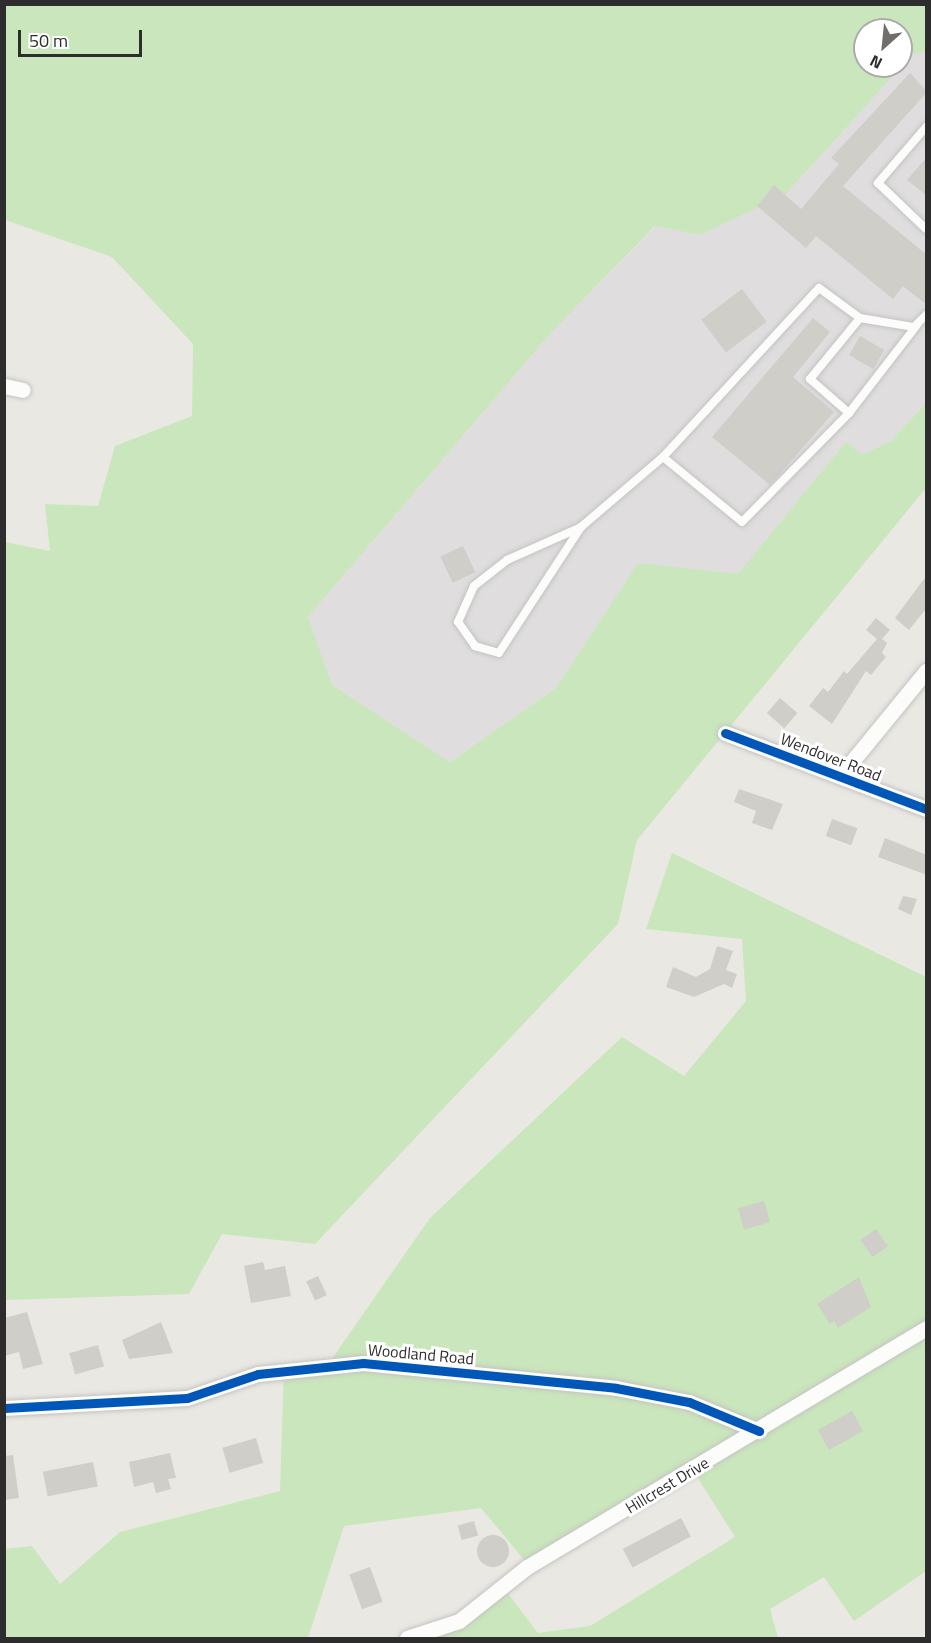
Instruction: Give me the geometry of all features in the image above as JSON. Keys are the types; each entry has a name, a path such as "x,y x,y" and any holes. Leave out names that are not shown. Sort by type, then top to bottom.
{"street":[{"path":"4,386 23,390"},
{"path":"840,776 927,670"},
{"name":"Wendover Road","path":"725,733 927,809"},
{"name":"Hillcrest Drive","path":"407,1638 459,1621 528,1567 759,1431 927,1328"},
{"name":"Woodland Road","path":"4,1408 187,1398 258,1374 363,1363 616,1388 690,1402 759,1431"}],"lane":[{"path":"927,127 878,183 927,229"},
{"path":"581,527 499,653 475,646 458,622 474,586 507,560 581,527 663,457 819,288 860,318 918,323"},
{"path":"663,457 742,522 849,413 918,323 927,315"},
{"path":"849,413 810,379 860,318"}],"shaded area":[{"path":"926,51 926,403 891,441 861,456 846,442 738,575 638,564 556,688 450,762 332,685 308,617 548,336 656,226 700,235 785,195 891,78 913,78 913,54"}],"green space":[{"path":"5,5 926,5 926,51 913,54 913,18 853,18 853,78 891,78 785,195 700,235 655,226 548,336 308,617 332,685 450,762 556,688 638,563 738,574 846,442 862,455 891,441 926,403 926,488 637,840 618,924 315,1244 222,1234 189,1294 5,1300 5,542 50,551 45,504 98,506 115,446 192,416 193,344 112,257 5,220"},
{"path":"672,853 926,977 926,1571 854,1621 824,1577 770,1609 778,1638 438,1638 440,1630 502,1586 538,1633 590,1626 735,1537 694,1472 531,1568 481,1508 344,1526 308,1638 5,1638 4,1549 32,1546 60,1584 120,1532 280,1491 284,1366 331,1360 430,1218 622,1037 684,1076 746,1001 742,939 646,929"}],"building":[{"path":"913,76 927,92 843,186 927,255 927,305 903,286 893,299 816,236 806,248 757,206 774,185 801,209 839,164 831,158 905,78"},
{"path":"927,157 927,196 907,180"},
{"path":"742,289 767,322 726,352 701,320"},
{"path":"813,318 830,332 793,377 834,412 770,485 712,437"},
{"path":"860,336 884,350 873,369 849,355"},
{"path":"463,546 475,572 453,583 440,557"},
{"path":"927,575 925,610 909,630 895,618"},
{"path":"876,618 890,630 882,639 887,643 882,653 886,657 871,675 866,671 832,724 809,706 823,688 828,692 844,671 847,674 877,639 866,630"},
{"path":"780,698 797,713 784,728 767,713"},
{"path":"739,789 783,804 772,830 752,823 756,811 734,802"},
{"path":"832,819 857,828 851,845 826,836"},
{"path":"885,838 927,855 927,875 878,857"},
{"path":"903,896 917,899 911,915 898,909"},
{"path":"717,946 733,951 726,970 737,974 732,988 724,984 694,997 666,987 673,967 696,977 710,969"},
{"path":"764,1201 770,1222 744,1230 738,1208"},
{"path":"876,1229 888,1246 872,1257 860,1240"},
{"path":"263,1262 265,1270 285,1266 291,1296 251,1303 244,1266"},
{"path":"318,1276 327,1295 315,1301 306,1281"},
{"path":"859,1277 871,1307 838,1328 834,1321 830,1324 817,1304"},
{"path":"27,1312 43,1364 23,1369 19,1352 4,1356 4,1318"},
{"path":"161,1322 173,1353 129,1359 122,1340"},
{"path":"98,1345 104,1366 75,1374 69,1353"},
{"path":"852,1411 863,1431 829,1450 818,1430"},
{"path":"256,1438 263,1463 230,1473 222,1448"},
{"path":"170,1453 176,1478 168,1479 171,1489 156,1493 153,1482 134,1487 129,1462"},
{"path":"13,1455 19,1498 4,1500 4,1456"},
{"path":"93,1462 98,1487 48,1496 43,1472"},
{"path":"681,1518 691,1537 633,1568 623,1549"},
{"path":"474,1521 478,1535 462,1540 458,1526"},
{"path":"493,1535 504,1540 509,1551 504,1562 493,1567 482,1562 477,1551 482,1540"},
{"path":"370,1567 383,1602 362,1609 349,1575"}],"cycle path":[{"path":"725,733 926,809"},
{"path":"4,1408 187,1398 258,1374 363,1363 616,1388 689,1402 759,1431"}]}
